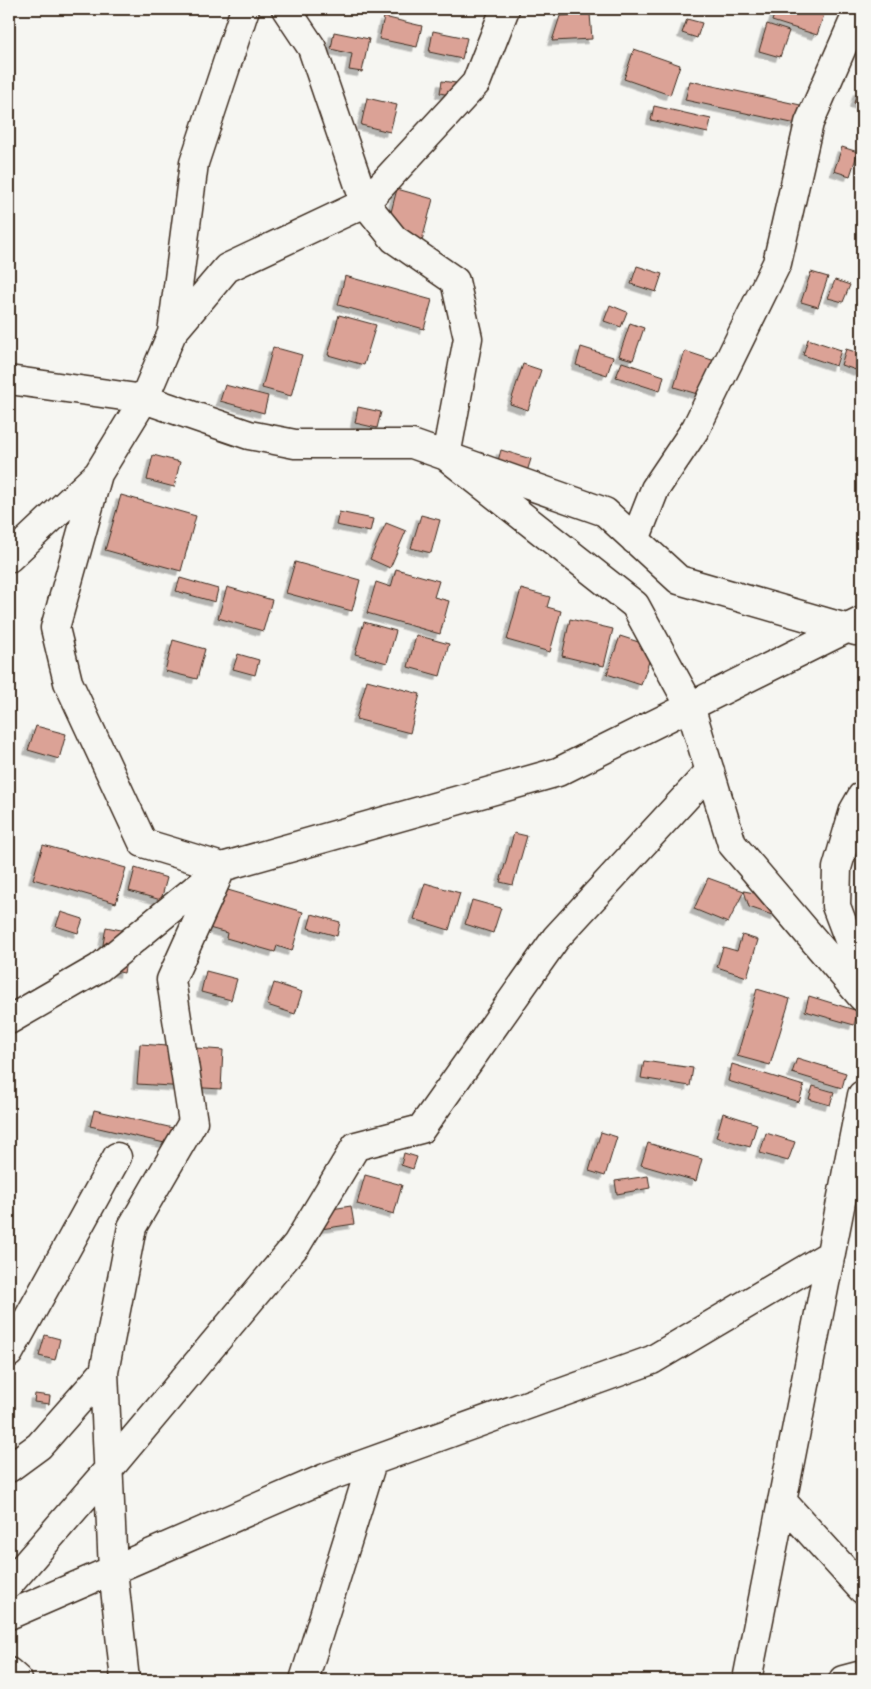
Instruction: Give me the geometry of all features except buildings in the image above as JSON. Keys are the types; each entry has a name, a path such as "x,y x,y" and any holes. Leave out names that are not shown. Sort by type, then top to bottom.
{"street":[{"path":"9,558 98,474 144,400 172,333 194,163 245,9"},
{"path":"286,9 312,48 365,202 394,239 455,281 468,338 446,456"},
{"path":"172,333 227,268 365,202 476,83 505,9"},
{"path":"635,540 655,489 696,428 777,263 809,123 859,9"},
{"path":"9,380 144,400 249,435 295,444 412,444 606,512 679,580 857,628"},
{"path":"446,456 635,605 690,706 732,844 862,997"},
{"path":"98,474 55,628 68,682 143,843 222,867"},
{"path":"9,1020 99,968 222,867 558,772 690,706 857,628"},
{"path":"9,1584 108,1470 296,1244 356,1146 422,1129 556,938 710,771"},
{"path":"862,796 854,810 837,868 836,906 862,974"},
{"path":"125,1680 113,1570 104,1372 132,1227 193,1122 171,980 222,867"},
{"path":"746,1680 862,1094"},
{"path":"9,1353 117,1157"},
{"path":"9,1615 325,1478 652,1360 831,1254"},
{"path":"9,1468 39,1446 104,1372"},
{"path":"304,1680 372,1462"},
{"path":"782,1501 862,1589"},
{"path":"9,1672 18,1680"},
{"path":"843,1680 862,1675"}]}
